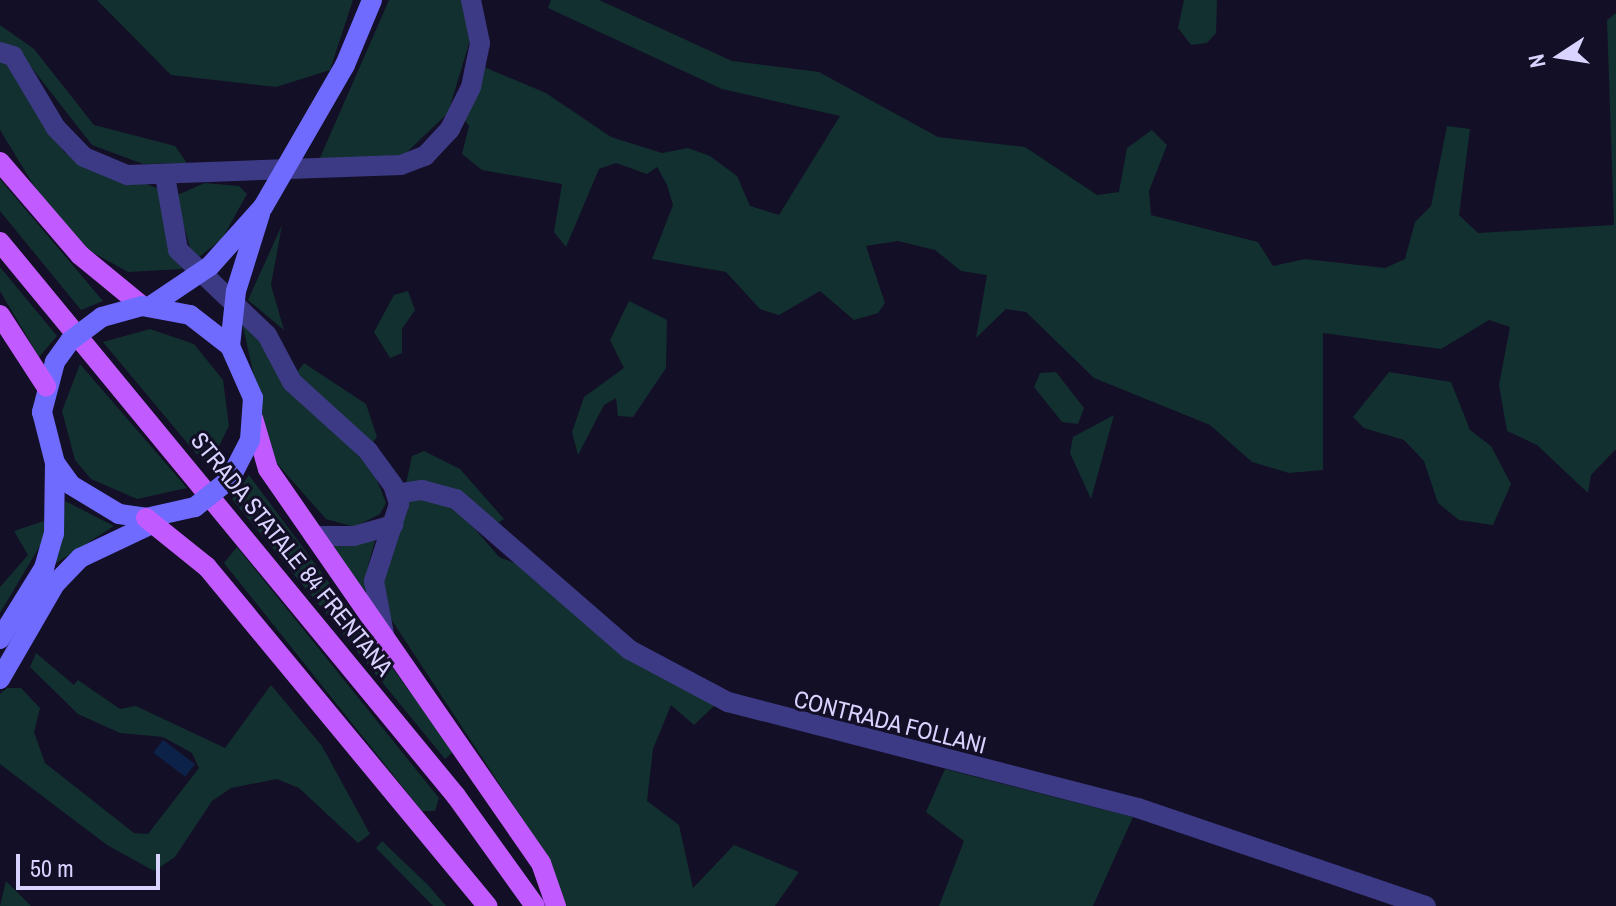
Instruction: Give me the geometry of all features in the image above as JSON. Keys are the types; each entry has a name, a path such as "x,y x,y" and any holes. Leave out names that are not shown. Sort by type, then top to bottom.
{"main road":[{"path":"372,0 345,65 263,207 210,266 146,307 102,317 70,341 46,386 45,438 55,463 93,503 150,520 207,567 487,906"},
{"path":"0,162 80,255 146,307 190,315 230,346 248,379 253,418 268,469 541,863 556,906"},
{"path":"230,346 236,291 263,207"},
{"name":"STRADA STATALE 84 FRENTANA","path":"0,242 456,796 535,906"},
{"path":"0,315 46,386"},
{"path":"0,679 55,584 80,558 150,520 188,509 230,479 253,418"},
{"path":"0,639 44,568 54,534 55,463"}],"street":[{"path":"0,52 13,56 56,128 84,157 127,175 401,165 425,156 471,87 480,43 471,0"},
{"path":"165,176 178,250 267,335 292,382 378,465 396,494 393,525 374,581 386,640"},
{"name":"CONTRADA FOLLANI","path":"396,494 422,490 456,499 630,650 728,702 1138,808 1426,906"},
{"path":"314,536 354,536 393,525"}],"green space":[{"path":"97,0 353,0 330,70 276,87 171,75"},
{"path":"389,0 463,0 471,37 448,113 404,155 319,160"},
{"path":"551,0 599,0 732,61 819,72 938,137 1025,147 1097,195 1119,192 1127,148 1152,130 1167,145 1149,191 1151,215 1258,242 1273,266 1305,259 1385,268 1405,259 1415,222 1431,206 1447,126 1470,129 1459,215 1478,233 1614,225 1607,20 1616,13 1616,449 1591,475 1588,493 1537,445 1507,431 1499,385 1510,327 1489,320 1441,349 1323,333 1323,470 1289,473 1252,462 1210,425 1094,378 1026,312 1006,309 976,338 987,275 961,271 935,250 898,241 866,246 885,303 878,313 854,320 820,291 779,315 760,309 726,272 652,259 673,205 667,185 657,167 647,174 616,163 599,169 566,247 554,232 562,184 482,170 462,154 469,126 463,118 484,67 546,93 611,137 662,153 688,148 710,156 737,176 750,206 779,215 840,116 722,89 548,8"},
{"path":"1184,0 1217,0 1216,33 1207,43 1191,45 1178,28"},
{"path":"0,25 34,49 94,125 175,146 187,163 143,164 92,145 28,63 0,44"},
{"path":"0,60 14,70 65,153 159,189 182,269 128,272 85,248 36,189 0,130"},
{"path":"0,179 103,301 81,310 0,211"},
{"path":"205,183 239,186 247,194 222,239 194,261 175,196"},
{"path":"282,225 271,285 284,330 248,300"},
{"path":"0,267 57,336 39,357 0,291"},
{"path":"408,291 415,310 402,329 402,353 390,358 374,332 394,295"},
{"path":"629,301 667,320 666,368 633,417 618,416 616,398 604,405 578,455 572,432 584,397 624,368 610,340"},
{"path":"242,322 375,475 386,503 380,514 355,527 326,519 272,458"},
{"path":"150,329 194,344 223,380 229,426 208,468 103,342"},
{"path":"304,363 366,404 377,437 370,446 294,376"},
{"path":"80,364 187,488 137,499 91,479 75,460 62,411"},
{"path":"1056,372 1084,408 1078,424 1062,422 1034,387 1040,373"},
{"path":"1389,372 1451,382 1470,430 1491,446 1511,484 1493,525 1459,520 1438,503 1424,461 1404,440 1364,428 1353,417"},
{"path":"1114,415 1091,499 1070,453 1073,437"},
{"path":"424,451 460,469 504,519 495,525 406,484 412,456"},
{"path":"249,475 454,751 445,759 232,499"},
{"path":"418,496 458,509 499,557 525,567 615,647 716,704 694,725 671,705 653,749 647,801 679,825 693,888 734,845 799,872 775,906 565,906 531,832 383,607 379,579 405,498"},
{"path":"65,501 114,526 53,565 63,524"},
{"path":"47,520 47,534 0,613 0,587 28,555 14,531"},
{"path":"375,540 368,566 364,598 327,543"},
{"path":"237,547 439,798 435,811 422,811 224,563"},
{"path":"36,653 74,685 78,680 120,709 136,706 225,748 271,685 322,746 370,834 358,843 299,788 277,779 231,788 212,801 175,857 154,871 107,845 0,764 0,694 7,688 21,688 40,708 34,732 45,763 134,833 148,834 199,768 192,753 163,737 120,733 78,714 30,667"},
{"path":"945,769 1133,817 1093,906 939,906 964,841 926,812"},
{"path":"382,841 446,906 433,906 376,848"},
{"path":"6,881 31,906 0,906"}],"water":[{"path":"163,740 195,764 185,777 153,753"}]}
